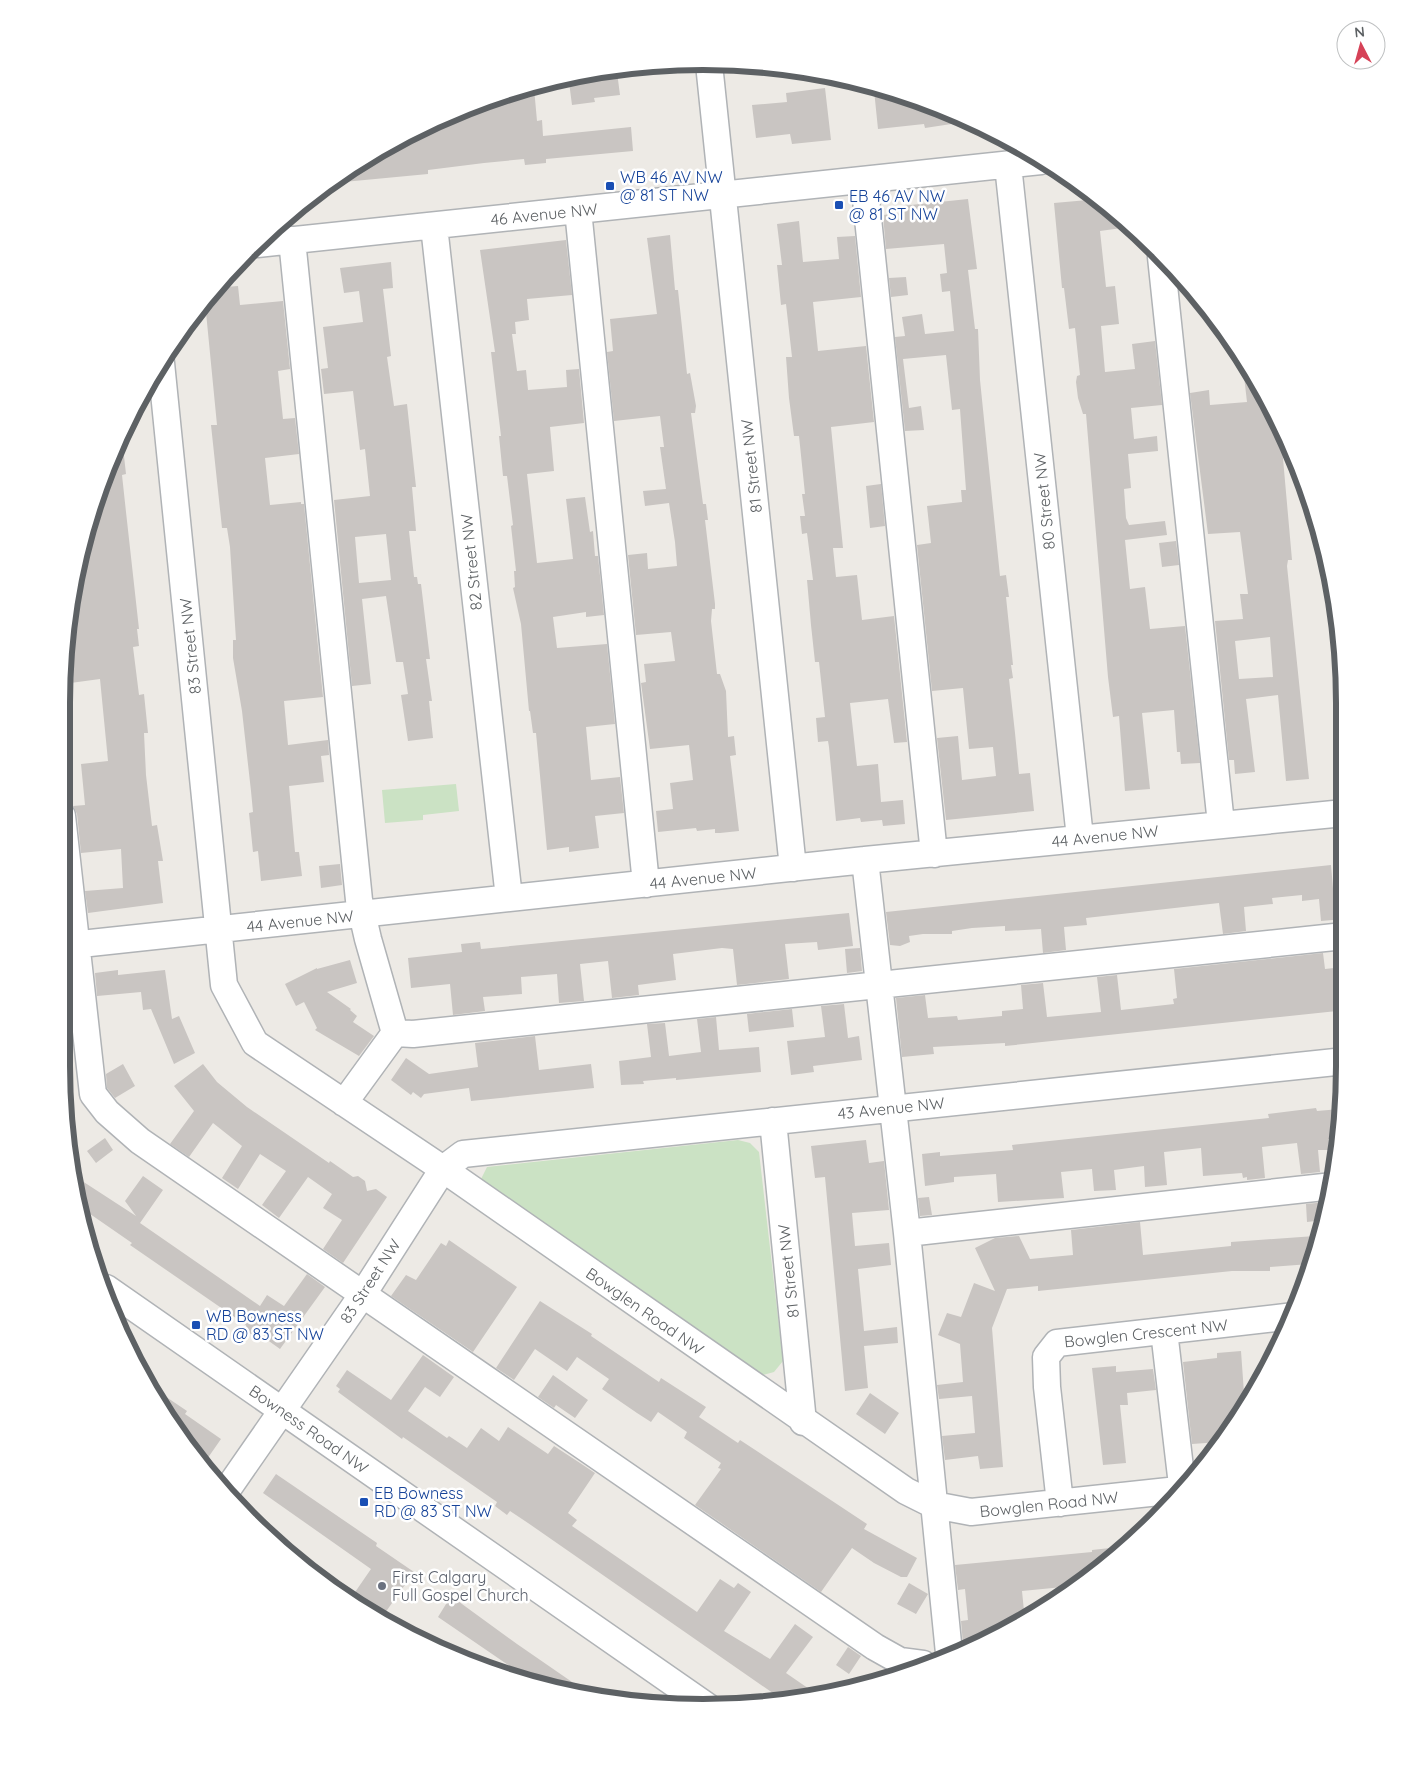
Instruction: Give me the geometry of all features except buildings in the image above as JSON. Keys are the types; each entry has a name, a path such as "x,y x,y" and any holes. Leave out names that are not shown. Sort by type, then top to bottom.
{"street":[{"name":"81 Street NW","path":"710,70 793,868"},
{"name":"46 Avenue NW","path":"269,243 1031,162"},
{"name":"80 Street NW","path":"1008,165 1080,838"},
{"path":"864,180 934,854"},
{"path":"578,210 646,884"},
{"name":"82 Street NW","path":"434,226 509,898"},
{"path":"292,240 359,900 395,1033"},
{"path":"1162,267 1221,824"},
{"name":"83 Street NW","path":"162,375 219,929"},
{"name":"44 Avenue NW","path":"70,945 865,860 1336,814"},
{"path":"865,860 907,1233 949,1649"},
{"name":"Bowglen Road NW","path":"219,929 224,985 255,1043 443,1169 803,1422 906,1491 934,1505 971,1512 1172,1491"},
{"path":"395,1033 413,1034 880,983 1336,937"},
{"path":"70,951 93,1094 107,1112 140,1141 875,1647 900,1661 913,1663"},
{"path":"344,1102 395,1033"},
{"name":"43 Avenue NW","path":"443,1169 464,1154 1336,1061"},
{"name":"81 Street NW","path":"773,1121 803,1422"},
{"name":"83 Street NW","path":"230,1486 363,1294 443,1169"},
{"path":"907,1233 1324,1187"},
{"name":"Bowness Road NW","path":"112,1292 696,1699"},
{"name":"Bowglen Crescent NW","path":"1060,1503 1047,1387 1046,1357 1057,1342 1164,1331 1281,1323"},
{"path":"1164,1331 1181,1480"}],"green space":[{"path":"456,784 459,811 423,815 423,820 385,823 382,790"},
{"path":"738,1140 750,1143 759,1152 783,1361 774,1372 763,1375 480,1181 487,1167"}],"place":[{"name":"WB 46 AV NW @ 81 ST NW","path":"610,186"},
{"name":"EB 46 AV NW @ 81 ST NW","path":"839,205"},
{"name":"WB Bowness RD @ 83 ST NW","path":"196,1325"},
{"name":"EB Bowness RD @ 83 ST NW","path":"364,1502"},
{"name":"First Calgary Full Gospel Church","path":"382,1586"}]}
